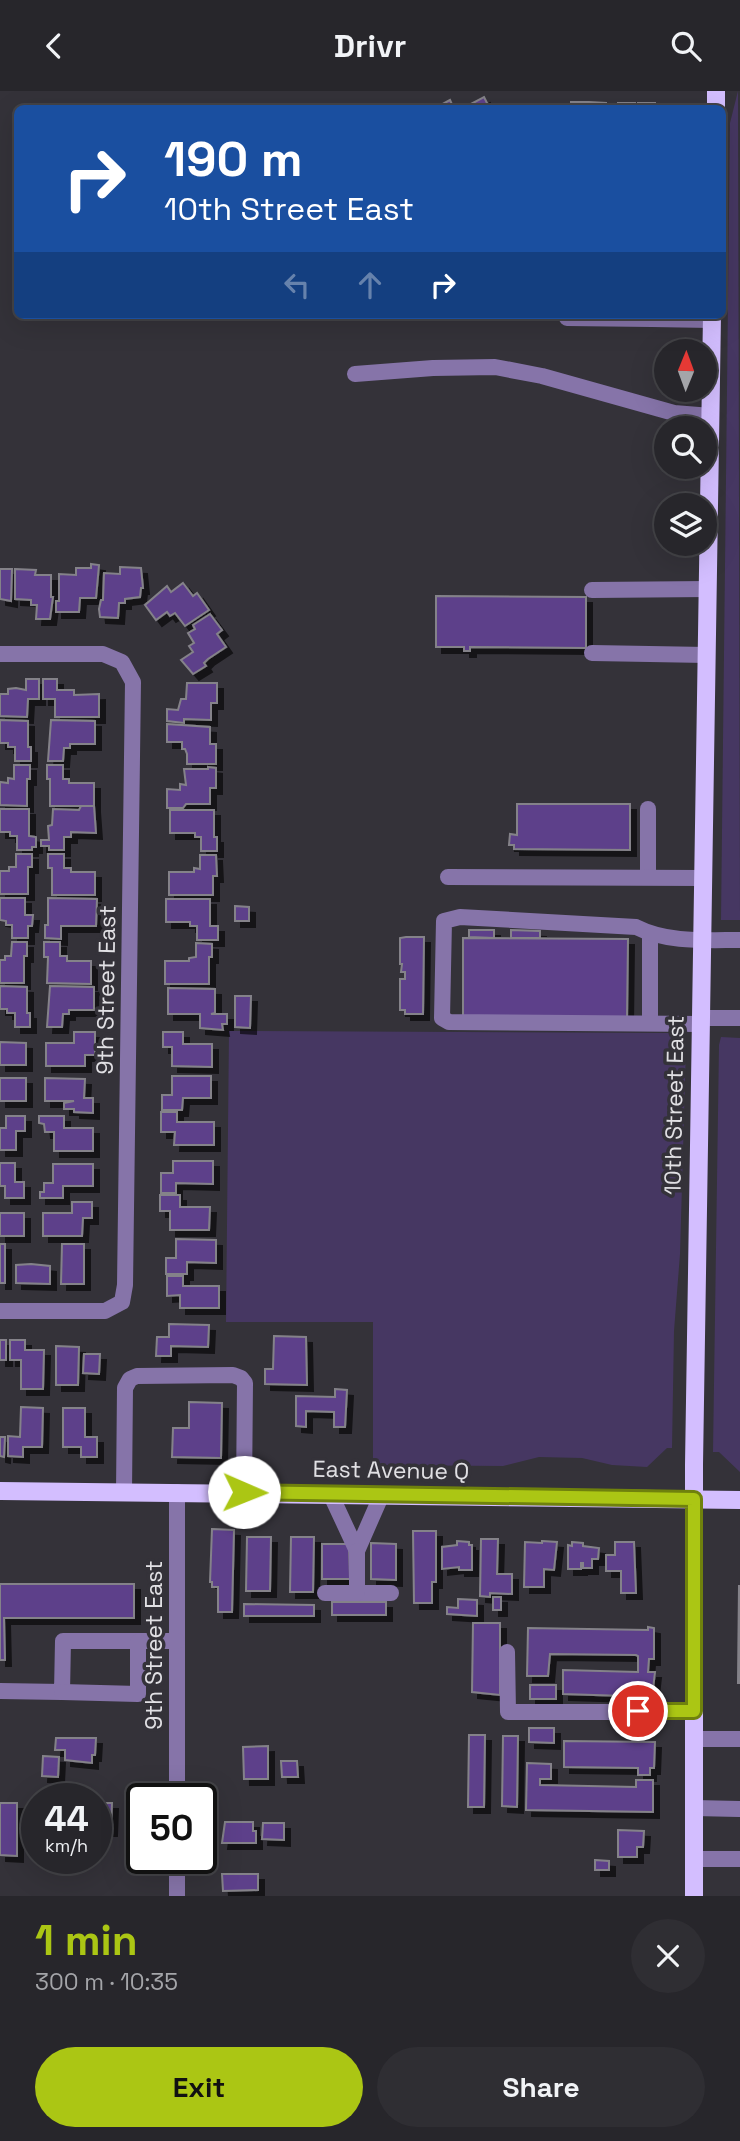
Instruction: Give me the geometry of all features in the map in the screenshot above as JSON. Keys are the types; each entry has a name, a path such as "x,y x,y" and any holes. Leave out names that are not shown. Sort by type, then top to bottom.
{"main road":[{"name":"10th Street East","path":"711,416 712,319"},
{"name":"10th Street East","path":"694,1896 694,1499 710,479"},
{"name":"East Avenue Q","path":"0,1491 740,1500"}],"street":[{"path":"355,373 495,367 542,376 674,413 711,416"},
{"path":"592,590 708,589"},
{"path":"592,653 706,655"},
{"name":"9th Street East","path":"0,654 103,654 122,662 133,682 125,1285 122,1302 105,1311 0,1311"},
{"path":"648,809 648,877"},
{"path":"448,877 702,878"},
{"path":"740,940 701,940 650,935 636,927 460,917 444,921 442,1018 449,1022 650,1023 740,1018"},
{"path":"650,935 650,1023"},
{"path":"124,1492 125,1388 130,1379 137,1376 233,1375 245,1383 244,1492"},
{"name":"9th Street East","path":"177,1492 177,1783"},
{"path":"330,1493 357,1551"},
{"path":"357,1593 357,1551 382,1494"},
{"path":"326,1593 391,1593"},
{"path":"62,1692 64,1641 177,1641"},
{"path":"0,1691 138,1694 138,1642"},
{"path":"507,1652 508,1712 694,1711"},
{"path":"694,1739 740,1739"},
{"path":"694,1808 739,1809"},
{"path":"694,1859 740,1859"},
{"path":"177,1874 177,1896"}],"shaded area":[{"path":"738,91 740,920 721,920 730,123"},
{"path":"229,1031 672,1033 686,1046 672,1448 667,1448 647,1467 612,1465 582,1458 539,1457 503,1466 373,1465 373,1322 226,1322"},
{"path":"721,1037 740,1038 740,1472 719,1452 713,1452"}],"building":[{"path":"484,97 488,105 469,105"},
{"path":"571,102 588,102 588,105 571,105"},
{"path":"589,102 606,103 606,105 589,105"},
{"path":"618,103 635,103 635,105"},
{"path":"638,103 655,103 655,105"},
{"path":"91,564 99,565 96,598 80,598 79,612 56,612 56,601 59,601 59,574 76,575 76,568 91,568"},
{"path":"120,567 141,568 143,588 140,597 125,599 125,603 119,603 118,618 100,617 104,573 120,574"},
{"path":"0,569 12,569 11,601 0,599"},
{"path":"15,569 36,570 35,575 51,575 53,597 50,619 36,619 37,605 31,605 31,600 15,599"},
{"path":"183,583 193,596 197,593 209,610 185,626 175,613 170,616 167,612 156,620 145,605 167,586 171,592"},
{"path":"436,596 586,597 586,648 470,647 470,651 464,651 464,647 436,647"},
{"path":"210,614 222,630 217,634 226,647 208,659 204,663 206,666 193,674 181,660 193,652 189,646 194,643 188,633 195,629 193,625"},
{"path":"26,679 39,679 39,699 28,699 27,717 0,716 0,694 8,694 8,689 26,690"},
{"path":"43,679 57,679 57,690 74,690 74,695 99,694 99,717 55,717 55,699 43,699"},
{"path":"187,683 217,683 217,703 211,703 211,720 184,719 184,723 167,721 167,709 178,710 181,699 186,699"},
{"path":"0,720 28,721 31,761 15,761 15,747 0,743"},
{"path":"51,720 95,721 95,744 70,744 70,748 64,748 63,761 48,761"},
{"path":"167,724 210,727 210,744 216,744 216,764 187,764 187,754 185,749 182,749 182,742 167,742"},
{"path":"14,765 30,765 27,806 0,805 0,782 8,783 8,778 14,779"},
{"path":"47,765 63,765 63,779 69,779 69,783 94,783 94,806 50,806"},
{"path":"216,768 216,788 210,788 210,804 186,804 183,808 167,808 167,789 180,790 180,784 186,785 184,769"},
{"path":"517,804 630,804 630,850 514,849 514,845 509,845 510,834 517,835"},
{"path":"81,806 94,806 96,833 71,832 71,837 64,837 64,850 49,850 49,846 41,846 41,840 49,840 48,826 52,825 53,809 79,810"},
{"path":"0,809 29,809 29,836 36,837 36,847 32,847 32,850 17,850 17,836 10,836 10,832 0,832"},
{"path":"170,810 214,810 217,851 201,851 201,837 195,837 195,833 170,833"},
{"path":"16,854 32,854 32,867 28,867 28,894 0,894 0,871 9,871 9,867 16,867"},
{"path":"48,854 64,854 64,868 71,868 71,872 95,872 95,895 52,895 52,868 48,868"},
{"path":"200,855 216,855 217,876 213,876 213,895 169,895 169,872 194,872 194,868 200,869"},
{"path":"0,898 25,898 25,915 33,915 32,926 28,926 28,938 12,938 12,925 6,925 6,921 0,920"},
{"path":"48,898 97,899 96,926 61,926 61,939 45,938"},
{"path":"166,899 210,899 210,926 218,926 218,940 197,940 197,926 190,926 190,922 166,922"},
{"path":"235,906 249,907 249,921 235,921"},
{"path":"469,930 494,930 494,938 469,937"},
{"path":"511,930 540,931 540,938 511,938"},
{"path":"424,937 423,1014 405,1014 405,1010 400,1010 400,979 405,979 405,972 401,972 400,938"},
{"path":"463,938 628,939 627,1019 463,1016"},
{"path":"12,942 27,942 24,983 0,983 0,960 11,956"},
{"path":"44,942 60,942 60,956 67,956 67,961 91,961 91,984 47,983 48,957 44,957"},
{"path":"196,943 212,944 209,984 165,984 165,961 189,961 189,958 196,957"},
{"path":"0,986 27,987 30,1027 15,1027 15,1013 0,1009"},
{"path":"50,986 94,987 94,1010 69,1010 69,1014 63,1014 62,1027 47,1027"},
{"path":"168,988 215,989 215,1013 211,1014 227,1014 227,1024 222,1024 223,1030 200,1028 200,1014 168,1014"},
{"path":"235,996 251,996 250,1028 235,1027"},
{"path":"74,1032 95,1032 95,1055 85,1055 85,1066 46,1066 46,1043 74,1043"},
{"path":"163,1032 183,1032 183,1044 212,1044 212,1067 172,1066 172,1047 163,1047"},
{"path":"0,1042 26,1043 26,1065 0,1065"},
{"path":"172,1076 211,1076 211,1098 183,1098 182,1110 162,1110 162,1095 172,1095"},
{"path":"0,1078 26,1078 26,1101 0,1101"},
{"path":"45,1078 85,1079 84,1098 93,1098 93,1113 64,1109 64,1103 74,1101 45,1101"},
{"path":"161,1112 177,1112 177,1122 214,1122 214,1145 174,1145 175,1132 161,1132"},
{"path":"6,1116 25,1116 25,1131 16,1131 16,1150 0,1150 0,1128 6,1128"},
{"path":"39,1116 64,1116 64,1128 93,1128 93,1151 54,1151 54,1132 45,1132 44,1124 39,1123"},
{"path":"173,1161 213,1161 213,1184 176,1183 176,1193 161,1193 161,1173 173,1173"},
{"path":"0,1163 15,1163 15,1182 24,1182 24,1198 5,1198 5,1186 0,1186"},
{"path":"53,1164 93,1164 93,1186 63,1186 63,1198 40,1198 40,1192 44,1192 44,1183 53,1183"},
{"path":"160,1195 180,1195 180,1207 210,1207 209,1230 170,1230 170,1211 160,1211"},
{"path":"72,1202 92,1202 92,1218 83,1218 82,1236 43,1236 43,1213 72,1213"},
{"path":"0,1213 24,1213 24,1236 0,1236"},
{"path":"176,1239 216,1240 216,1263 187,1262 187,1274 166,1274 166,1258 176,1258"},
{"path":"0,1244 5,1244 5,1283 0,1283"},
{"path":"62,1244 84,1244 84,1284 61,1284"},
{"path":"16,1265 50,1266 50,1284 16,1283"},
{"path":"167,1276 183,1276 183,1286 219,1286 219,1308 180,1308 180,1295 167,1296"},
{"path":"169,1324 209,1325 208,1347 171,1346 171,1356 156,1356 157,1337 169,1337"},
{"path":"274,1336 306,1337 307,1385 265,1384 265,1369 273,1369"},
{"path":"0,1340 6,1340 6,1360 0,1360"},
{"path":"10,1340 25,1340 25,1350 44,1350 43,1389 21,1389 21,1360 10,1360"},
{"path":"56,1346 79,1347 78,1385 56,1385"},
{"path":"84,1354 100,1354 99,1374 83,1373"},
{"path":"335,1389 347,1390 345,1427 334,1427 334,1412 306,1411 306,1427 296,1426 296,1396 335,1397"},
{"path":"189,1402 222,1403 221,1458 172,1457 173,1428 189,1428"},
{"path":"21,1407 43,1408 42,1447 23,1447 23,1457 8,1456 8,1436 20,1437"},
{"path":"63,1408 85,1408 85,1437 97,1437 97,1457 81,1457 81,1447 63,1447"},
{"path":"0,1437 5,1437 4,1457 0,1456"},
{"path":"212,1529 234,1530 232,1612 218,1612 218,1587 212,1587 210,1582"},
{"path":"413,1531 436,1531 436,1582 432,1582 432,1603 414,1603"},
{"path":"247,1537 271,1537 270,1591 246,1591"},
{"path":"291,1537 314,1537 313,1592 290,1592"},
{"path":"481,1539 498,1539 497,1574 512,1574 512,1594 490,1593 490,1597 480,1596"},
{"path":"457,1541 469,1542 469,1545 472,1545 472,1570 459,1570 459,1567 442,1569 442,1547 457,1545"},
{"path":"525,1542 557,1542 554,1570 544,1569 544,1587 524,1587"},
{"path":"572,1542 599,1548 598,1559 592,1559 592,1568 583,1568 581,1563 581,1569 568,1569 568,1545 572,1546"},
{"path":"615,1542 634,1542 636,1593 621,1593 621,1571 606,1571 606,1555 615,1555"},
{"path":"371,1543 396,1544 396,1580 371,1579"},
{"path":"322,1544 349,1544 350,1579 322,1579"},
{"path":"0,1584 134,1584 134,1618 4,1618 5,1660 0,1660"},
{"path":"739,1586 740,1683 738,1683"},
{"path":"493,1597 501,1597 501,1610 493,1610"},
{"path":"458,1599 477,1600 477,1616 447,1614 447,1607 458,1608"},
{"path":"332,1602 386,1602 386,1615 332,1615"},
{"path":"244,1604 314,1605 314,1616 244,1616"},
{"path":"473,1623 500,1623 500,1695 472,1692"},
{"path":"648,1627 654,1628 654,1659 649,1659 648,1672 655,1672 653,1689 656,1689 656,1697 563,1694 563,1670 638,1672 636,1655 550,1654 548,1676 527,1676 528,1628 648,1630"},
{"path":"530,1685 556,1685 556,1699 530,1699"},
{"path":"529,1728 554,1728 554,1743 529,1742"},
{"path":"469,1735 485,1735 484,1807 468,1807"},
{"path":"503,1736 518,1736 517,1807 502,1806"},
{"path":"56,1738 96,1738 92,1763 65,1760 65,1750 55,1750"},
{"path":"564,1741 655,1742 654,1768 650,1768 650,1775 638,1775 638,1768 564,1767"},
{"path":"268,1746 268,1779 244,1779 243,1747"},
{"path":"43,1756 59,1757 58,1777 42,1776"},
{"path":"281,1761 297,1761 298,1777 282,1777"},
{"path":"527,1763 551,1764 551,1779 540,1779 540,1785 636,1787 636,1780 653,1780 653,1812 526,1810"},
{"path":"0,1803 17,1803 17,1856 0,1855"},
{"path":"225,1822 253,1822 256,1843 222,1843"},
{"path":"263,1823 284,1823 284,1840 262,1839"},
{"path":"618,1830 644,1831 643,1847 637,1847 637,1857 618,1857"},
{"path":"595,1860 609,1861 609,1870 595,1870"},
{"path":"222,1874 258,1874 258,1890 223,1891"}],"route":[{"path":"244,1492 694,1499 694,1711 638,1711"}]}
